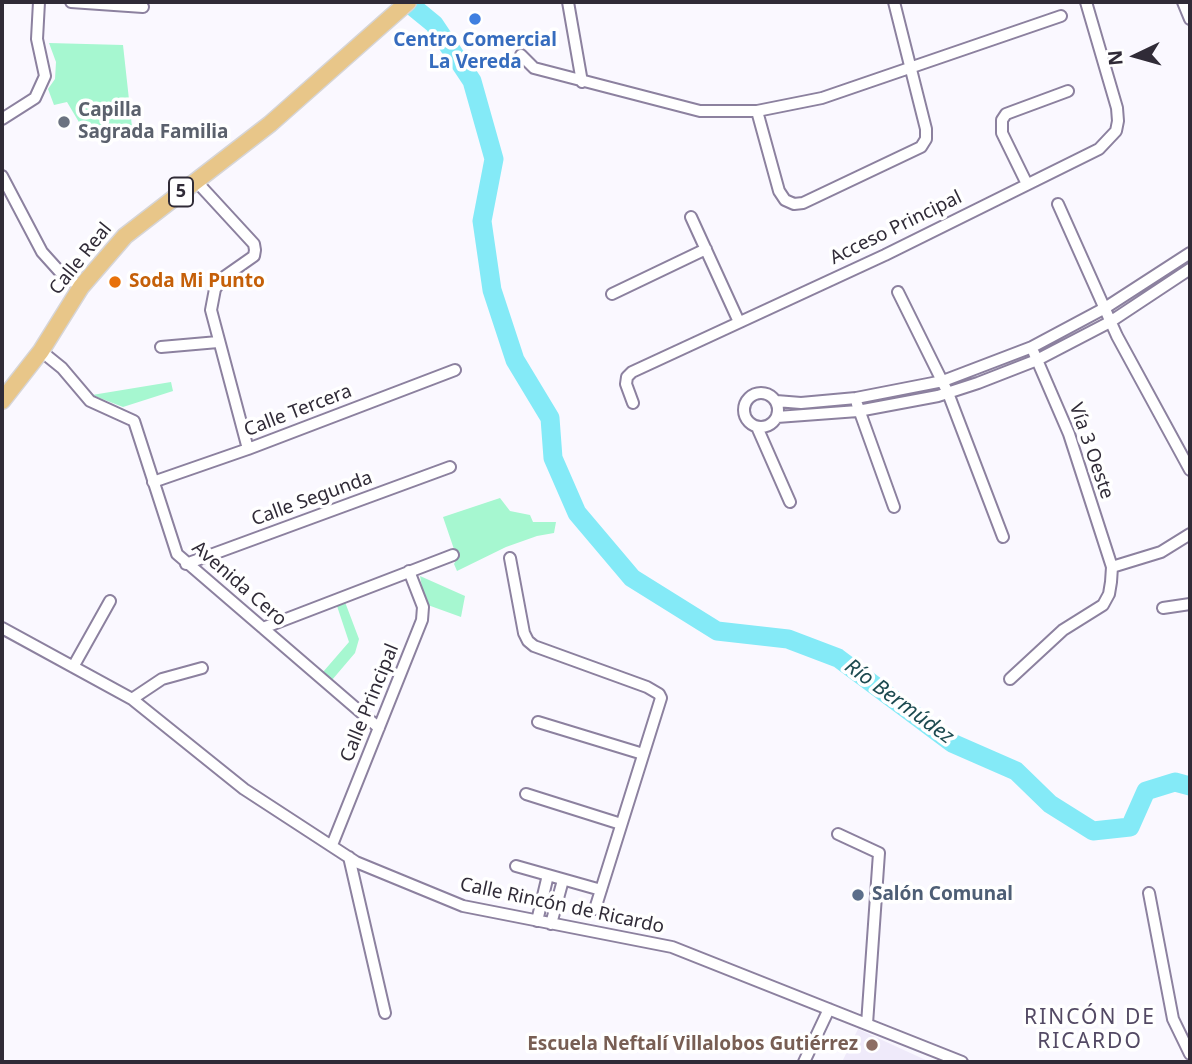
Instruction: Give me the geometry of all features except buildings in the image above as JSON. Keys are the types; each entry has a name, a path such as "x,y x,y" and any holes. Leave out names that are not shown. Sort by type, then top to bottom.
{"main road":[{"name":"Calle Real","path":"2,401 41,351 81,287 125,236 270,124 408,2"}],"street":[{"path":"2,119 35,98 45,76 37,39 39,2"},
{"path":"71,2 143,8"},
{"path":"568,2 582,82"},
{"path":"757,111 779,191 785,200 794,204 921,147 926,139 926,129 894,2"},
{"name":"Acceso Principal","path":"633,403 626,384 627,377 632,372 885,255 1099,149 1116,131 1117,108 1086,2"},
{"path":"1183,2 1190,19"},
{"path":"521,55 534,68 699,110 757,111 821,98 1061,16"},
{"path":"1027,184 1002,133 1002,120 1006,114 1068,91"},
{"path":"2,176 42,252 60,272 81,287"},
{"path":"196,181 254,244 254,256 224,277 211,300 218,342 248,449"},
{"path":"1058,204 1104,308 1190,470"},
{"path":"691,217 740,321"},
{"path":"612,294 706,249"},
{"path":"776,401 801,403 856,398 943,381 1032,347 1104,308 1187,255 1190,269 1111,322 1037,360 948,393 858,411 777,417"},
{"path":"898,292 943,381 1003,537"},
{"path":"160,347 218,342"},
{"name":"Vía 3 Oeste","path":"1032,347 1069,434 1112,568"},
{"name":"Avenida Cero","path":"41,351 62,368 90,401 134,421 177,554 379,727"},
{"name":"Calle Tercera","path":"153,482 455,370"},
{"path":"762,392 772,396 779,411 777,417 769,426 752,425 745,415 745,404 748,399 762,392"},
{"path":"856,398 858,411 894,507"},
{"path":"757,427 790,502"},
{"name":"Calle Segunda","path":"186,564 450,467"},
{"path":"1010,679 1063,630 1103,605 1109,594 1112,568 1161,552 1190,534"},
{"path":"263,628 453,555"},
{"path":"510,558 524,633 528,641 534,646 647,687 659,694 660,698 595,909"},
{"name":"Calle Principal","path":"332,845 422,620 423,607 410,571"},
{"path":"73,667 110,601"},
{"path":"1163,608 1190,604"},
{"name":"Calle Rincón de Ricardo","path":"2,628 132,699 244,789 356,862 463,906 672,947 962,1062"},
{"path":"132,699 162,679 202,668"},
{"path":"538,722 643,754"},
{"path":"526,794 621,824"},
{"path":"838,834 878,853 867,1024"},
{"path":"349,857 385,1013"},
{"path":"516,866 601,891"},
{"path":"537,921 548,875"},
{"path":"551,924 563,880"},
{"path":"1149,893 1172,1019 1190,1054"},
{"path":"804,1062 829,1009"}],"shaded area":[{"name":"Escuela Neftalí Villalobos Gutiérrez","path":"858,1029 930,1062 842,1062"}],"green space":[{"path":"49,43 123,45 133,136 94,141 91,133 86,134 67,102 54,105 48,89 55,79 56,62"},
{"path":"171,382 173,391 123,407 92,395"},
{"path":"500,498 510,511 530,515 533,522 556,522 554,533 506,547 457,571 454,564 457,558 443,517"},
{"path":"420,576 465,596 461,617 425,604"},
{"path":"345,602 359,639 355,653 332,680 323,672 349,642 337,606"}],"waterway":[{"name":"Río Bermúdez","path":"407,2 434,24 472,81 494,159 482,221 492,290 515,360 550,418 553,458 577,513 632,578 717,631 788,639 838,658 952,743 1016,771 1050,804 1093,831 1130,827 1146,791 1175,782 1190,786"}],"place":[{"name":"Centro Comercial La Vereda","path":"475,19"},
{"name":"Capilla Sagrada Familia","path":"64,122"},
{"name":"Soda Mi Punto","path":"115,282"},
{"name":"Salón Comunal","path":"858,895"},
{"name":"Escuela Neftalí Villalobos Gutiérrez","path":"872,1045"}],"district":[{"name":"RINCÓN DE RICARDO","path":"1090,1030"}]}
